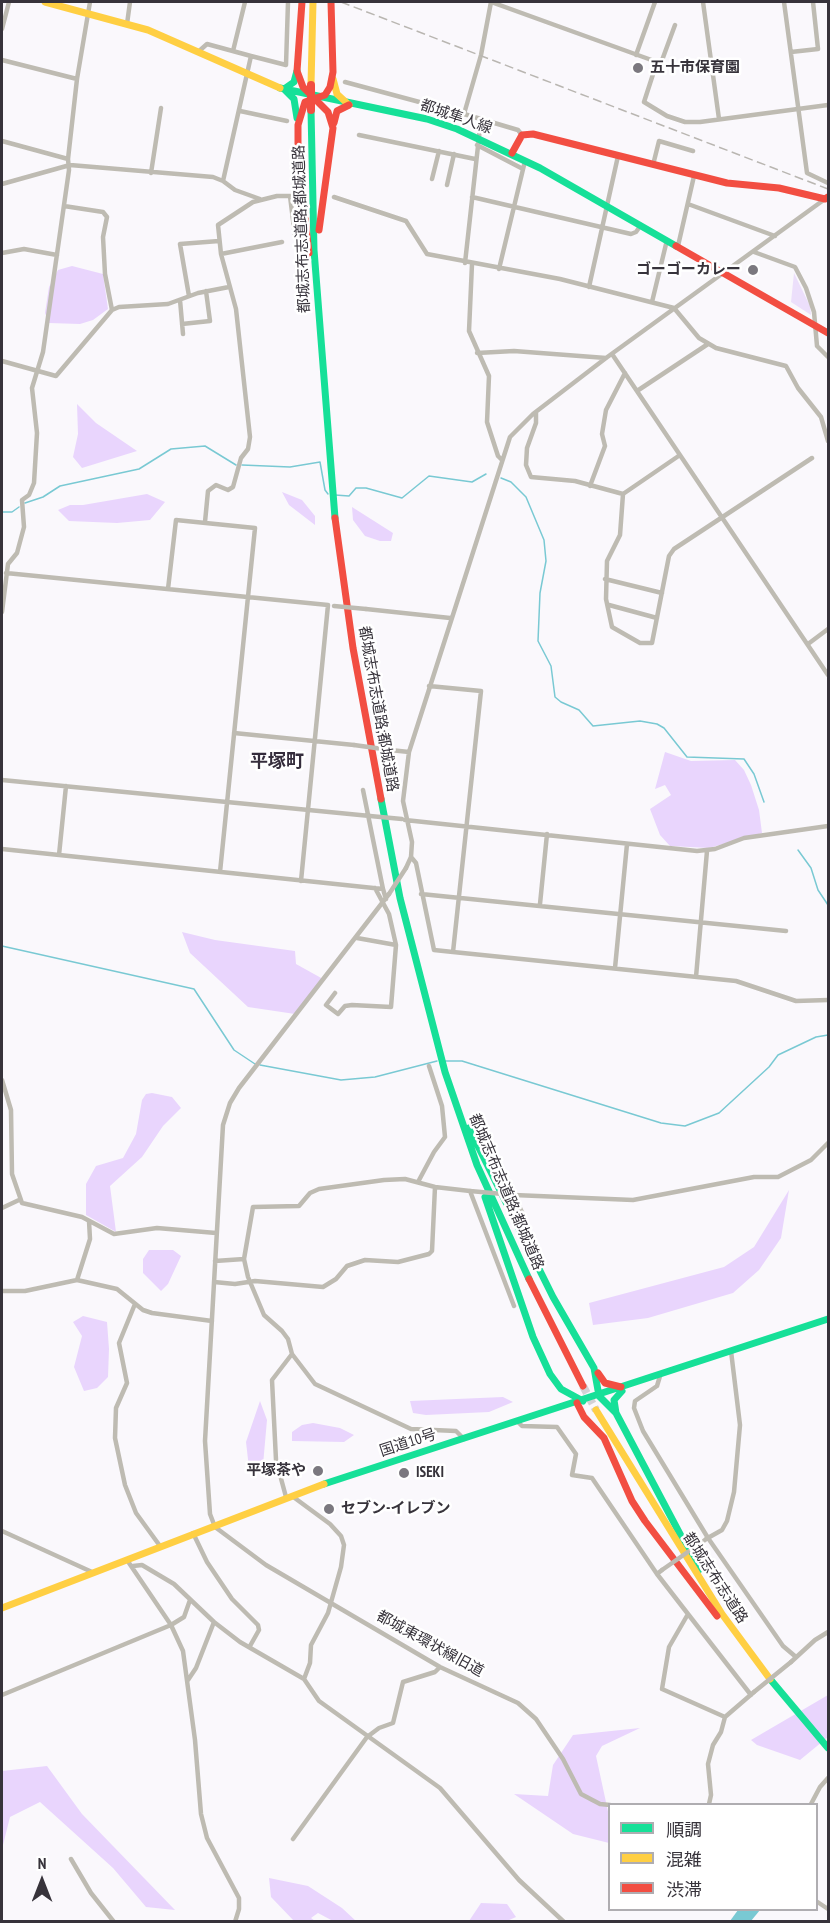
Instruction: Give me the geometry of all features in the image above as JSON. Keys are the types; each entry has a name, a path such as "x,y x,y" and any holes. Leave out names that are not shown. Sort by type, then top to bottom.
{"main road":[{"name":"都城隼人線","path":"45,2 127,24 284,89 349,105 427,119 477,141 512,153 524,165 607,205 828,333"},
{"path":"302,2 297,71 294,82 284,89 296,105 300,178 319,325"},
{"name":"都城志布志道路;都城道路","path":"313,2 311,86 316,281 328,448 353,648 382,809 400,898 458,1113 500,1218 583,1386"},
{"path":"316,281 320,268 321,201 333,128 337,111 349,105 337,94 333,72 331,3"},
{"path":"297,71 303,87 328,112 333,128"},
{"path":"298,125 303,105 328,92 333,72"},
{"path":"512,153 522,135 533,134 694,176 727,183 779,188 827,198"},
{"path":"447,1076 468,1127 553,1297 594,1368 605,1383 627,1387"},
{"path":"458,1113 533,1336 558,1386 560,1401 546,1412"},
{"name":"国道10号","path":"2,1608 92,1572 130,1563 160,1546 289,1496 627,1387 828,1319"},
{"path":"594,1368 598,1396 616,1413 702,1575 760,1667"},
{"path":"558,1386 580,1402 584,1417 604,1438 632,1501 645,1521 760,1667"},
{"path":"616,1413 614,1400 627,1387"},
{"path":"560,1407 591,1424"},
{"name":"都城志布志道路","path":"596,1410 692,1568 760,1667 828,1748"}],"street":[{"path":"2,29 9,2"},
{"path":"2,612 8,564 17,553 23,533 22,500 29,495 34,483 36,433 32,388 39,371 57,255 77,79 90,2"},
{"path":"127,24 130,2"},
{"path":"233,51 245,2"},
{"path":"198,52 207,44 286,65 288,2"},
{"path":"464,114 481,55 491,2 661,63 675,26"},
{"path":"636,55 655,2"},
{"path":"703,2 719,119"},
{"path":"784,2 807,173 828,183"},
{"path":"791,52 818,49 813,2"},
{"path":"223,181 251,56"},
{"path":"2,60 77,79"},
{"path":"657,62 644,97 647,105 667,116 685,122 828,105"},
{"path":"345,82 518,130 522,135"},
{"path":"151,174 161,108"},
{"path":"240,111 287,121"},
{"path":"465,263 481,119"},
{"path":"359,135 475,159"},
{"path":"2,141 69,162 151,174 213,177 235,190 261,200"},
{"path":"477,141 524,165 499,269"},
{"path":"653,165 659,141 693,151"},
{"path":"432,179 439,151"},
{"path":"447,185 454,154"},
{"path":"589,287 618,156"},
{"path":"2,184 69,162"},
{"path":"678,246 694,176"},
{"path":"205,522 208,491 216,485 228,490 233,487 241,458 249,445 236,309 221,254 218,225 261,200 292,196 295,236"},
{"path":"334,197 406,221 427,254 465,263 560,279 674,308 699,338 708,344 786,366 798,388 821,417 828,441"},
{"path":"472,197 631,234 636,232 640,225"},
{"path":"213,1525 205,1460 223,1125 234,1096 357,938 406,868 411,856 412,842 404,820 403,783 409,752 450,618 510,437 536,412 606,358 827,198"},
{"path":"688,204 775,236"},
{"path":"64,206 103,212 107,217 104,237 105,274 111,310"},
{"path":"652,302 667,240"},
{"path":"189,296 180,244 219,241"},
{"path":"221,254 282,242"},
{"path":"2,253 24,249 57,255"},
{"path":"754,252 795,267 806,288 817,326 814,332 818,346 828,357"},
{"path":"472,264 469,331 489,376 487,422 494,448 502,460"},
{"path":"2,361 56,376 111,310 119,307 168,304 229,286"},
{"path":"182,324 210,321 206,291"},
{"path":"180,300 183,334"},
{"path":"637,391 708,344"},
{"path":"477,352 514,351 606,358"},
{"path":"612,354 828,675"},
{"path":"590,486 605,446 602,434 606,410 625,373"},
{"path":"536,412 536,423 527,448 526,465 530,475 623,494 680,455"},
{"path":"623,494 620,536 606,561 605,579 612,627 640,643 652,643 669,556 674,549 812,458"},
{"path":"168,589 176,520 255,528 220,872"},
{"path":"6,573 450,618"},
{"path":"605,579 662,593"},
{"path":"301,881 328,605"},
{"path":"609,605 657,618"},
{"path":"808,644 828,629"},
{"path":"429,686 481,691 453,952"},
{"path":"234,733 409,752"},
{"path":"2,780 707,851 744,838 828,826"},
{"path":"59,855 66,786"},
{"path":"335,993 326,1005 338,1014 345,1006 352,1005 391,1007 396,945 363,790"},
{"path":"540,904 547,834"},
{"path":"615,968 627,844"},
{"path":"2,849 383,889"},
{"path":"696,977 707,851"},
{"path":"411,856 416,863 434,950 744,982 796,1001 828,1000"},
{"path":"375,888 386,899"},
{"path":"421,894 540,904 786,931"},
{"path":"357,938 396,945"},
{"path":"418,1182 445,1137 442,1106 429,1066"},
{"path":"2,1080 11,1110 10,1158 19,1200 26,1205 89,1221 114,1234 157,1228 216,1233"},
{"path":"464,1439 456,1431 411,1428 315,1384 292,1354 288,1339 264,1315 250,1282 244,1259 253,1207 299,1206 310,1193 319,1188 384,1180 418,1182 435,1187 514,1195 633,1200 754,1177 777,1177 811,1160 828,1143"},
{"path":"214,1282 323,1287 336,1279 347,1266 365,1260 398,1262 429,1254 432,1251 435,1187"},
{"path":"470,1191 514,1306"},
{"path":"514,1195 525,1219"},
{"path":"2,1208 19,1200"},
{"path":"77,1280 90,1239 89,1221"},
{"path":"215,1261 244,1259"},
{"path":"2,1291 25,1291 77,1280 117,1289 142,1310 161,1316 212,1321"},
{"path":"135,1304 119,1343 127,1383 116,1408 115,1438 125,1485 136,1513 160,1546"},
{"path":"657,1574 722,1530 727,1521 734,1492 740,1407 731,1351"},
{"path":"292,1354 272,1380 276,1460 289,1496 341,1536 344,1554 328,1613 311,1645 310,1663 304,1680"},
{"path":"660,1376 657,1386 635,1401 635,1415 706,1539 783,1646 796,1657"},
{"path":"517,1421 522,1426 557,1427 576,1454 572,1475 591,1478 657,1574 752,1693"},
{"name":"都城東環状線旧道","path":"213,1525 266,1565 440,1667 518,1703 528,1711 563,1759 581,1794 594,1802 608,1805"},
{"path":"2,1531 92,1572"},
{"path":"193,1533 207,1562 231,1599 258,1626 259,1630 250,1646"},
{"path":"130,1563 142,1565 174,1584 214,1622 304,1680 319,1701 440,1788 519,1880 564,1922"},
{"path":"130,1563 171,1625 183,1651 201,1814 207,1838 239,1898 239,1909 235,1922"},
{"path":"2,1695 171,1625 184,1617 190,1600"},
{"path":"687,1614 669,1647 662,1689 725,1717"},
{"path":"188,1680 196,1668 214,1622"},
{"path":"709,1803 711,1795 708,1773 709,1756 721,1732 725,1717 815,1640 828,1632"},
{"path":"293,1839 368,1737 379,1728 393,1723 403,1683 435,1672 440,1667"},
{"path":"812,1803 820,1786 828,1778"},
{"path":"71,1859 91,1893 114,1922"}],"shaded area":[{"path":"72,266 103,274 108,309 93,320 80,324 49,323 45,313 49,287 58,270"},
{"path":"794,273 810,306 811,315 791,302"},
{"path":"77,404 96,423 137,451 82,468 73,457 78,434"},
{"path":"282,492 302,500 315,516 315,525 289,505"},
{"path":"147,494 165,502 150,520 117,523 69,521 58,510 70,505 83,505"},
{"path":"352,507 393,533 391,541 380,541 365,536 353,520"},
{"path":"665,752 691,761 735,760 744,770 751,785 759,810 762,833 709,848 670,846 660,835 650,809 671,795 665,785 655,789"},
{"path":"182,932 215,940 295,951 296,964 323,979 295,1014 248,1007 190,953"},
{"path":"146,1094 172,1097 181,1108 163,1126 142,1157 110,1186 116,1232 86,1215 86,1184 96,1166 123,1158 136,1134 142,1100"},
{"path":"789,1190 781,1238 759,1270 733,1293 648,1318 593,1325 589,1303 724,1267 754,1247"},
{"path":"149,1250 173,1250 181,1256 168,1284 161,1291 143,1273 143,1259"},
{"path":"83,1316 107,1322 109,1349 108,1377 97,1388 84,1391 74,1367 82,1336 73,1322"},
{"path":"503,1397 513,1402 489,1412 426,1415 413,1413 410,1401"},
{"path":"260,1401 267,1420 262,1476 249,1468 246,1442"},
{"path":"313,1423 340,1428 354,1435 344,1442 292,1441 292,1432 302,1425"},
{"path":"828,1695 828,1737 800,1760 757,1745 751,1740"},
{"path":"640,1728 602,1746 596,1756 608,1811 608,1843 573,1834 514,1794 548,1796 553,1765 573,1735"},
{"path":"47,1766 82,1814 175,1910 146,1907 113,1868 40,1802 10,1817 2,1849 2,1771"},
{"path":"269,1878 308,1886 342,1908 356,1921 333,1921 318,1913 311,1918 315,1921 294,1921 271,1897"},
{"path":"481,1903 507,1904 516,1917 507,1921 469,1921"}],"water":[{"path":"737,1911 759,1911 751,1921 730,1921"}],"waterway":[{"path":"25,503 43,497 60,486 139,469 171,449 205,446 236,465"},
{"path":"242,465 290,467 320,462 325,490 328,494"},
{"path":"335,495 349,496 356,488 366,488 402,498 429,476 472,482 486,474"},
{"path":"501,478 511,482 526,497 544,540 546,561 540,593 538,641 551,666 555,697 579,710 593,726 640,721 657,724 664,728 687,757 744,759 754,774 764,802"},
{"path":"2,512 12,512 19,507"},
{"path":"798,850 811,868 818,890 828,905"},
{"path":"2,946 194,989 234,1050 255,1064"},
{"path":"445,1061 462,1061 661,1123 685,1126 719,1113 769,1067 778,1055 816,1037 828,1035"},
{"path":"260,1065 341,1080 375,1077 437,1061"}],"tunnel":[{"path":"583,1386 596,1410"}],"railway":[{"path":"341,2 828,189"}],"traffic: fast":[{"path":"297,71 294,82 284,89 294,99 297,118"},
{"path":"280,88 427,119 457,129 540,168 676,246"},
{"path":"311,110 314,250 335,518"},
{"path":"381,799 400,898 445,1072 477,1165 529,1279"},
{"path":"469,1128 553,1297 594,1368 599,1396 616,1413"},
{"path":"485,1197 533,1337 550,1374 561,1389 583,1401"},
{"path":"324,1484 828,1319"},
{"path":"622,1391 614,1400 616,1413 699,1570"},
{"path":"770,1679 828,1748"}],"traffic: slow":[{"path":"45,2 148,30 280,88"},
{"path":"311,85 313,2"},
{"path":"333,79 337,94 349,105"},
{"path":"596,1410 722,1614 770,1679"},
{"path":"2,1608 324,1484"}],"traffic: jam":[{"path":"302,2 297,71 303,87 328,112 333,128 319,230"},
{"path":"309,253 298,158 298,125 305,102 325,95 330,87 333,72 331,2"},
{"path":"311,85 311,110"},
{"path":"334,123 337,111 349,105"},
{"path":"512,153 522,135 533,134 727,183 779,188 825,199 828,197"},
{"path":"676,246 828,333"},
{"path":"335,518 353,648 381,799"},
{"path":"529,1279 583,1386"},
{"path":"598,1373 605,1383 621,1387"},
{"path":"577,1403 584,1417 604,1438 632,1501 645,1521 717,1616"}],"place":[{"name":"五十市保育園","path":"638,68"},
{"name":"ゴーゴーカレー","path":"753,270"},
{"name":"平塚茶や","path":"318,1471"},
{"name":"ISEKI","path":"404,1473"},
{"name":"セブン-イレブン","path":"329,1509"}],"district":[{"name":"平塚町","path":"277,762"}]}
